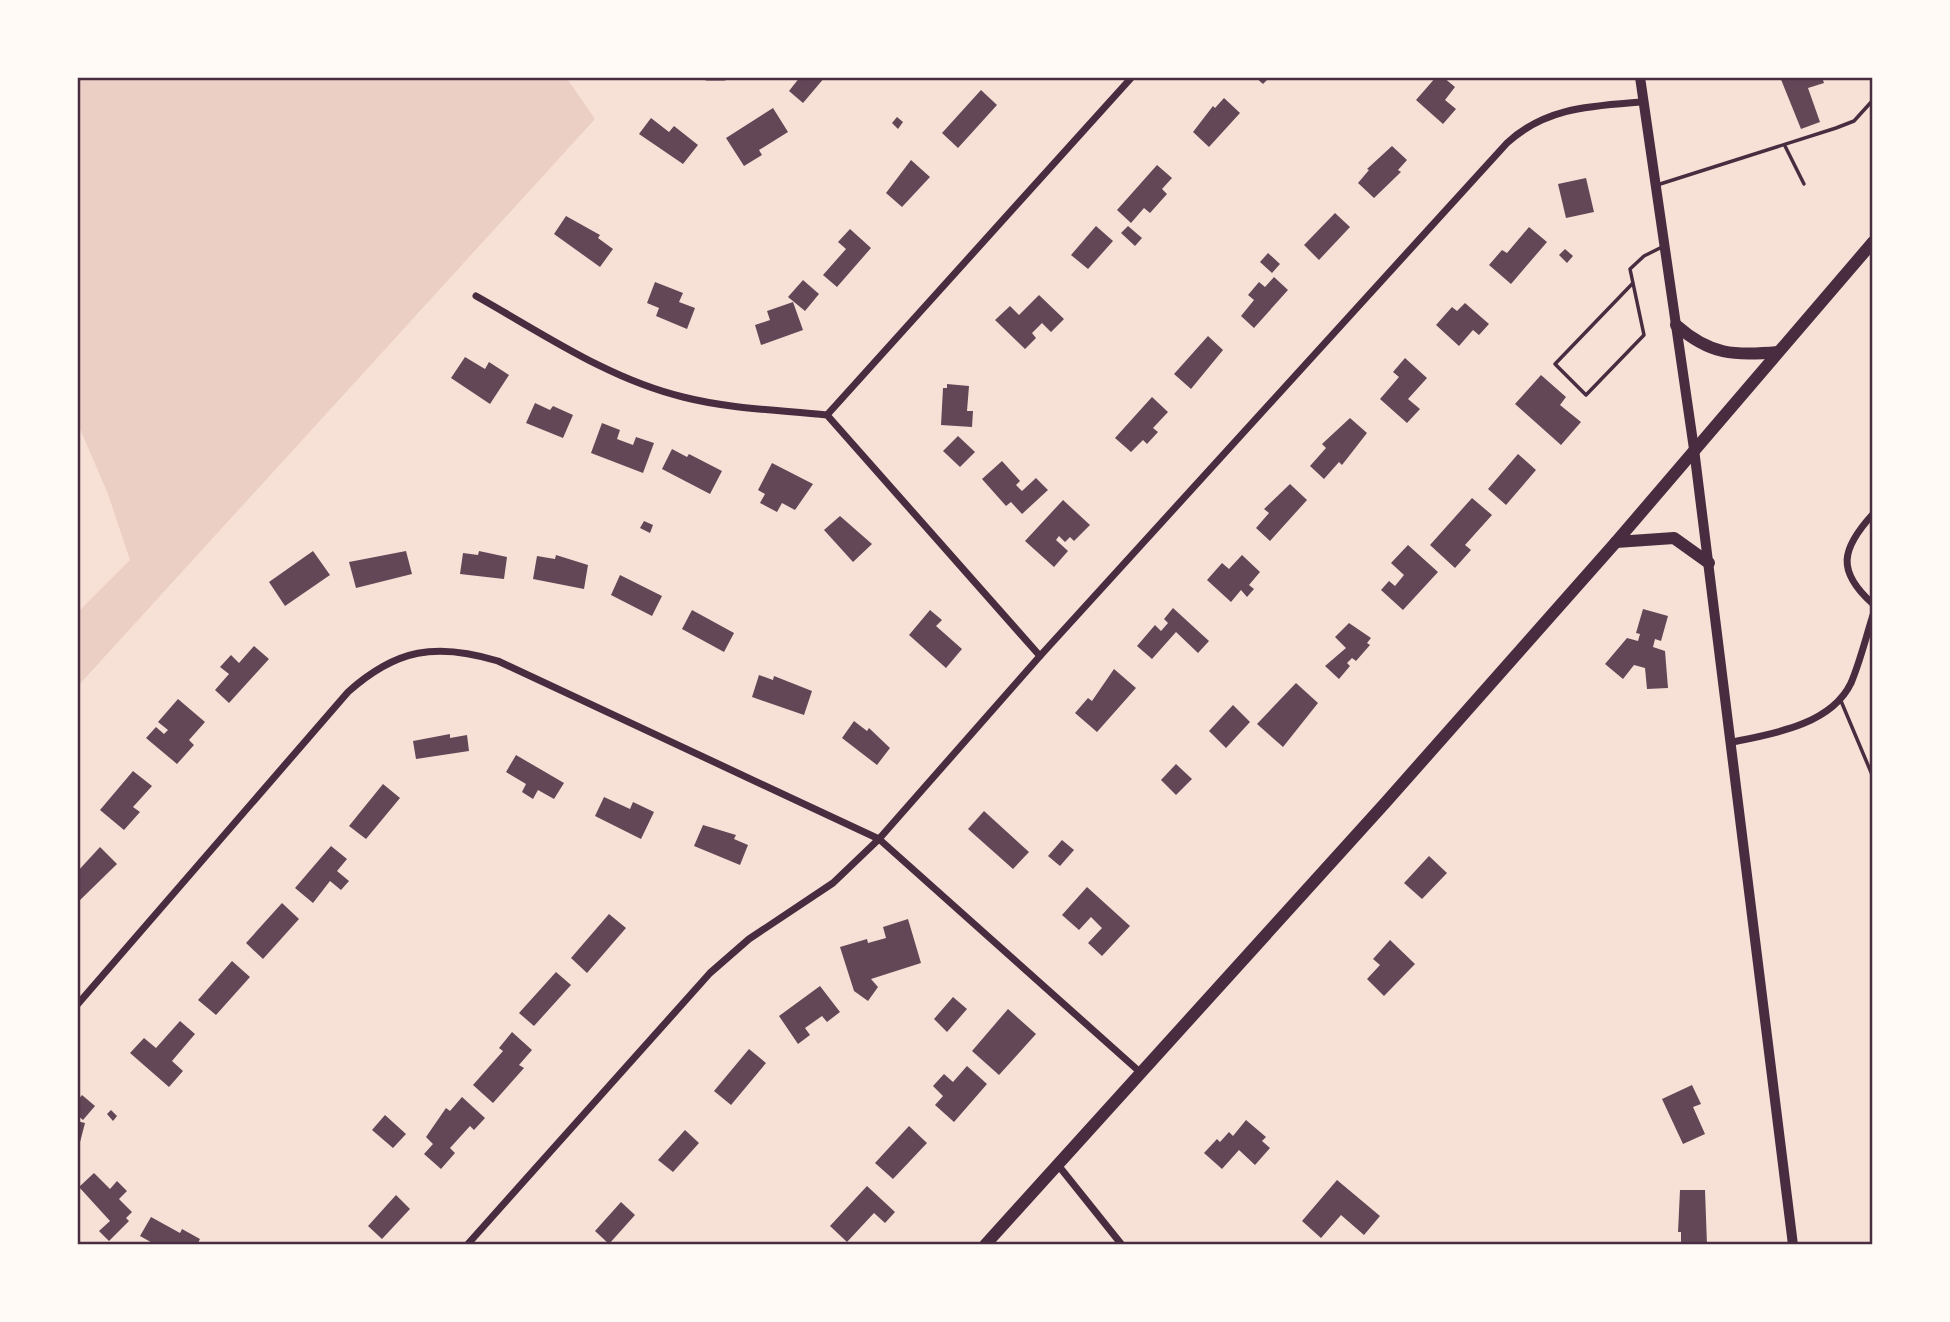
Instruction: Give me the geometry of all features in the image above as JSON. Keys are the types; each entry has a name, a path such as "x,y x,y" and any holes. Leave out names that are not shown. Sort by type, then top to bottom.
{"main road":[{"path":"1640,77 1695,449 1793,1245"},
{"path":"985,1245 1616,542 1873,242"},
{"path":"1676,325 1697,344 1744,355 1778,352"},
{"path":"1616,542 1674,538 1709,563"}],"street":[{"path":"707,77 724,77"},
{"path":"828,415 1132,77"},
{"path":"467,1245 710,972 749,939 833,883 879,839 1040,656 1507,143 1524,127 1562,110 1642,102"},
{"path":"476,296 599,366 659,391 705,402 828,415 1040,656"},
{"path":"1873,514 1852,540 1846,558 1850,579 1873,604"},
{"path":"1732,742 1804,723 1840,699 1851,683 1873,615"},
{"path":"77,1005 329,710 366,676 400,657 419,652 455,651 498,661 879,839 1141,1073"},
{"path":"1058,1165 1122,1245"}],"lane":[{"path":"1655,185 1785,146 1854,121 1873,100"},
{"path":"1785,146 1804,184"},
{"path":"1633,283 1555,365 1586,395 1644,335 1633,283 1630,269 1644,256 1664,246"},
{"path":"1840,699 1872,778"}],"shaded area":[{"path":"77,77 566,77 595,119 77,687 77,613 130,560 108,494 77,422"}],"building":[{"path":"800,77 825,77 803,103 789,91"},
{"path":"1255,77 1270,77 1263,84"},
{"path":"1436,77 1443,77 1455,87 1445,100 1456,109 1443,124 1416,100"},
{"path":"1780,77 1822,77 1824,83 1808,88 1820,122 1801,129"},
{"path":"981,90 997,105 958,148 942,133"},
{"path":"1224,98 1240,113 1209,147 1193,132 1213,106 1215,108"},
{"path":"773,108 788,132 759,150 762,155 744,166 726,138"},
{"path":"897,117 903,122 898,129 892,123"},
{"path":"651,118 669,132 674,126 698,145 683,164 639,134"},
{"path":"1392,146 1407,160 1398,170 1401,172 1374,198 1358,183 1369,170 1367,169"},
{"path":"911,160 930,177 902,207 886,193"},
{"path":"1157,165 1172,178 1162,189 1167,194 1150,213 1144,208 1131,223 1117,210"},
{"path":"1586,178 1594,212 1566,218 1558,184"},
{"path":"1335,213 1350,227 1319,260 1304,245"},
{"path":"566,216 600,235 598,238 613,249 600,267 554,234"},
{"path":"1096,226 1113,241 1088,269 1071,255"},
{"path":"1128,226 1142,238 1135,246 1121,233"},
{"path":"1529,227 1547,242 1511,284 1489,265 1502,250 1507,253"},
{"path":"850,229 871,248 837,287 823,275 846,249 838,242"},
{"path":"1565,249 1573,256 1567,263 1559,255"},
{"path":"1268,253 1280,264 1272,273 1260,262"},
{"path":"1274,277 1288,290 1254,328 1241,316 1254,300 1248,295 1259,282 1265,287"},
{"path":"803,280 819,294 805,311 788,297"},
{"path":"655,282 683,293 679,302 695,308 687,329 656,316 659,308 647,303"},
{"path":"1039,295 1064,319 1051,332 1042,323 1032,333 1036,338 1025,349 995,320 1010,306 1019,315"},
{"path":"793,302 803,330 761,345 755,325 770,320 767,311"},
{"path":"1465,303 1489,324 1479,335 1473,330 1459,346 1436,325 1452,307 1457,311"},
{"path":"1208,336 1223,350 1191,389 1174,374"},
{"path":"465,357 485,369 489,362 509,375 490,404 451,378"},
{"path":"1405,358 1427,378 1408,399 1420,409 1407,423 1380,399 1399,377 1393,372"},
{"path":"1541,375 1566,397 1560,405 1581,422 1561,445 1515,404"},
{"path":"947,384 969,386 967,411 973,411 972,427 941,425 943,388 947,388"},
{"path":"1152,397 1168,412 1153,428 1158,432 1147,444 1143,440 1131,452 1115,438"},
{"path":"535,403 550,410 553,406 573,415 563,438 526,423"},
{"path":"1350,418 1367,433 1342,465 1339,462 1324,479 1310,466 1326,448 1322,444"},
{"path":"602,423 620,430 617,439 633,445 636,437 654,443 643,473 591,453"},
{"path":"958,436 975,452 960,467 943,451"},
{"path":"672,449 687,457 689,454 722,471 710,494 662,469"},
{"path":"1518,454 1536,470 1506,505 1488,489"},
{"path":"1002,461 1020,481 1016,485 1022,491 1036,478 1048,490 1022,514 1011,502 1006,506 982,479"},
{"path":"772,463 813,484 795,510 782,503 777,512 760,503 765,494 758,490"},
{"path":"1290,484 1307,500 1270,541 1256,528 1269,513 1264,509"},
{"path":"1472,498 1492,515 1465,545 1471,550 1455,568 1430,545"},
{"path":"1063,500 1090,525 1074,541 1070,537 1065,542 1059,536 1056,540 1068,551 1054,567 1025,541"},
{"path":"840,516 872,544 853,562 824,530"},
{"path":"644,521 653,525 650,533 640,528"},
{"path":"1408,545 1438,572 1403,610 1381,590 1389,581 1395,586 1404,575 1391,563"},
{"path":"313,551 330,575 285,606 269,582"},
{"path":"406,551 412,574 356,588 349,562"},
{"path":"479,551 507,557 504,579 460,574 463,553 478,555"},
{"path":"556,555 588,565 584,589 533,579 537,556 555,559"},
{"path":"1242,555 1260,572 1249,585 1254,589 1247,597 1241,590 1231,602 1207,580 1222,563 1229,569"},
{"path":"620,575 662,596 652,616 611,595"},
{"path":"1173,608 1209,641 1198,653 1176,632 1152,659 1137,646 1155,625 1161,631 1168,623 1164,619"},
{"path":"1643,609 1668,616 1661,641 1655,639 1653,647 1665,651 1668,688 1647,689 1645,668 1634,665 1623,679 1605,664 1627,638 1638,641 1640,634 1636,633"},
{"path":"692,610 734,633 724,652 682,629"},
{"path":"930,610 942,620 936,626 962,649 946,668 909,635"},
{"path":"1349,623 1371,638 1367,643 1370,645 1356,661 1352,658 1347,663 1350,666 1339,679 1325,666 1346,648 1335,637"},
{"path":"254,646 269,659 229,703 215,690 229,674 220,667 231,655 239,663"},
{"path":"1114,669 1136,688 1097,732 1075,713 1088,698 1092,701"},
{"path":"759,675 773,680 774,676 812,691 804,715 752,697"},
{"path":"1296,683 1318,703 1283,747 1257,724"},
{"path":"178,699 205,722 189,740 194,745 177,764 146,738 156,727 164,734 168,730 158,722"},
{"path":"1233,705 1250,722 1226,748 1209,731"},
{"path":"854,721 867,731 869,728 890,748 877,765 842,738"},
{"path":"450,734 450,738 467,735 469,751 416,759 413,741"},
{"path":"516,755 564,783 554,799 538,790 533,799 522,792 526,784 506,772"},
{"path":"1176,764 1192,779 1176,795 1161,780"},
{"path":"133,771 152,786 133,807 140,812 124,830 100,810"},
{"path":"383,784 400,798 366,839 349,826"},
{"path":"604,797 630,809 633,802 654,812 641,839 595,816"},
{"path":"984,811 1029,852 1013,869 968,829"},
{"path":"703,825 736,835 734,839 748,845 740,865 694,846"},
{"path":"1062,840 1074,850 1060,866 1048,856"},
{"path":"331,846 347,859 337,871 349,881 341,890 330,881 313,903 295,888"},
{"path":"100,847 117,864 77,903 77,872"},
{"path":"1429,856 1447,873 1422,899 1404,883"},
{"path":"1087,887 1130,926 1102,956 1088,943 1102,928 1091,917 1079,930 1062,915"},
{"path":"282,903 299,919 263,959 246,943"},
{"path":"609,914 626,928 587,973 571,958"},
{"path":"908,919 921,963 871,979 878,987 868,1001 854,991 840,947 867,939 868,943 886,938 883,927"},
{"path":"1390,940 1415,964 1384,996 1367,979 1380,965 1373,959"},
{"path":"232,961 250,977 216,1015 198,1000"},
{"path":"556,972 571,985 534,1026 519,1013"},
{"path":"820,986 840,1012 827,1022 822,1016 805,1028 810,1035 798,1044 779,1016"},
{"path":"953,997 967,1009 947,1032 934,1019"},
{"path":"1008,1009 1036,1034 999,1075 972,1051"},
{"path":"180,1021 195,1034 172,1061 183,1071 169,1087 130,1053 144,1038 156,1048"},
{"path":"512,1032 532,1050 519,1065 524,1068 493,1103 473,1085 503,1051 499,1048"},
{"path":"749,1049 766,1063 731,1105 714,1091"},
{"path":"967,1066 987,1084 954,1122 935,1105 943,1096 933,1086 944,1074 953,1082"},
{"path":"1692,1085 1701,1104 1693,1107 1705,1134 1683,1144 1662,1099"},
{"path":"82,1095 95,1106 83,1120 77,1115 77,1101"},
{"path":"462,1097 485,1118 474,1130 470,1126 450,1148 455,1153 441,1169 424,1154 433,1144 426,1137 446,1108 450,1111"},
{"path":"111,1110 117,1116 113,1121 107,1114"},
{"path":"385,1115 406,1134 393,1148 372,1130"},
{"path":"1246,1120 1266,1137 1262,1141 1270,1148 1255,1165 1239,1150 1222,1169 1204,1153 1217,1139 1220,1142 1229,1132 1233,1136"},
{"path":"77,1121 85,1123 78,1150 77,1150"},
{"path":"909,1126 927,1143 893,1179 875,1163"},
{"path":"685,1130 699,1143 673,1172 658,1160"},
{"path":"94,1173 110,1189 117,1181 127,1191 119,1199 132,1212 126,1218 129,1221 109,1241 99,1231 110,1221 79,1187"},
{"path":"1337,1180 1380,1216 1364,1235 1341,1215 1321,1238 1302,1221"},
{"path":"867,1186 895,1212 885,1223 874,1213 847,1242 830,1226"},
{"path":"1680,1190 1705,1190 1707,1245 1681,1245 1681,1232 1678,1232"},
{"path":"396,1195 410,1209 382,1239 368,1226"},
{"path":"621,1202 635,1215 609,1244 595,1231"},
{"path":"151,1217 180,1233 182,1229 200,1239 197,1245 156,1245 140,1236"}]}
